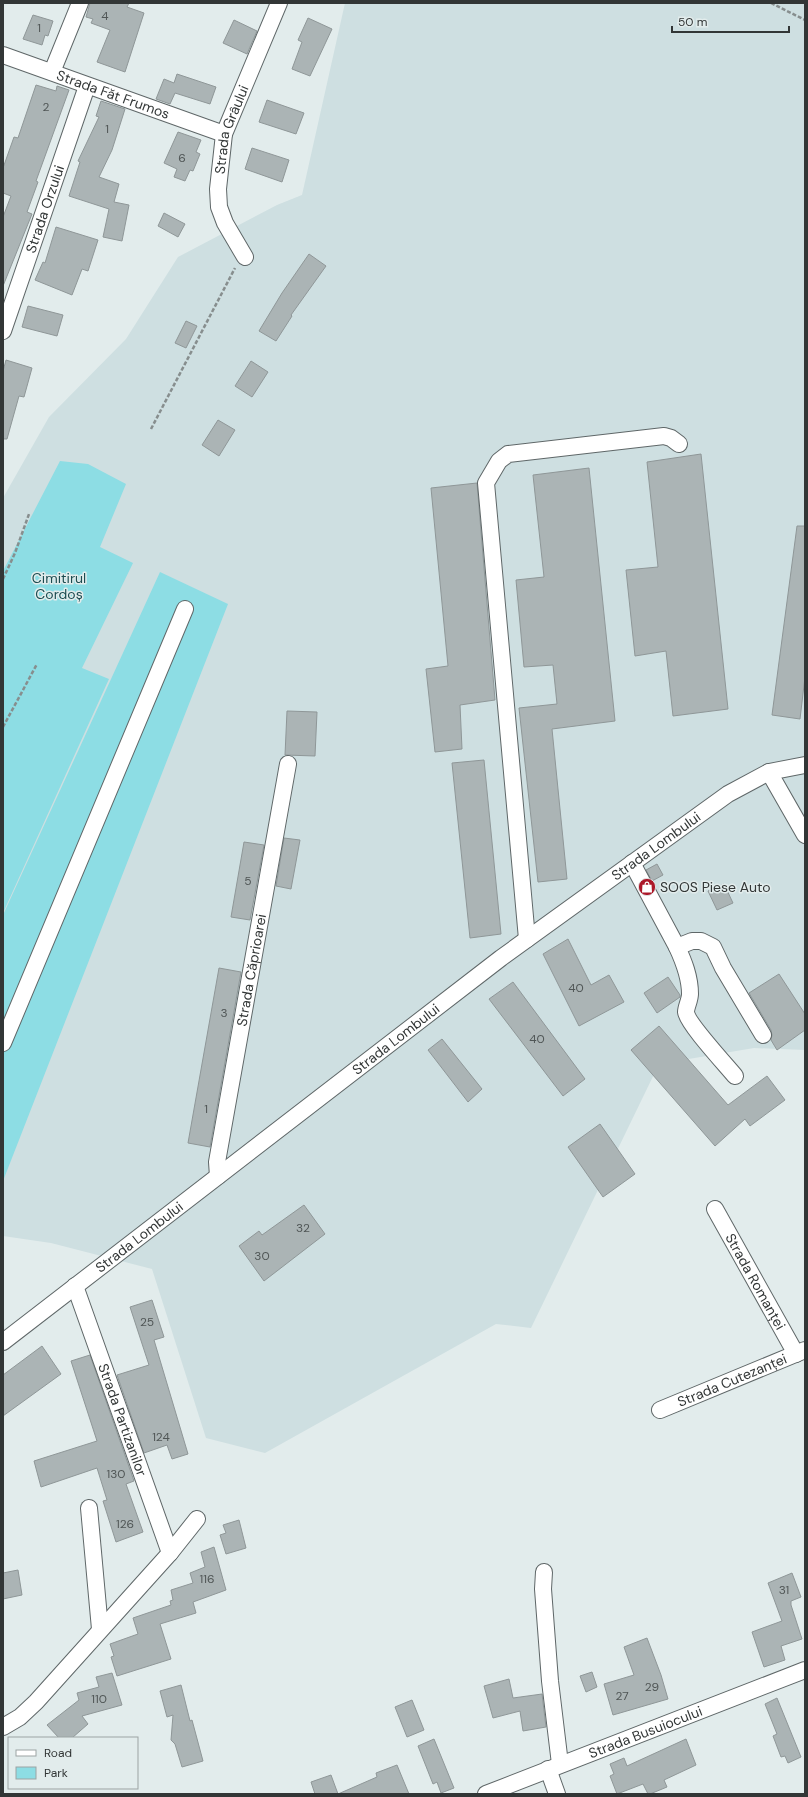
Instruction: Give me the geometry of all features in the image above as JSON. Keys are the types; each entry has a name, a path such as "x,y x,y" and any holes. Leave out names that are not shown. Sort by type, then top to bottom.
{"street":[{"path":"52,72 80,3"},
{"name":"Strada Grâului","path":"245,257 225,222 219,207 218,189 224,134 279,3"},
{"name":"Strada Făt Frumos","path":"3,55 224,134"},
{"name":"Strada Orzului","path":"3,331 87,86"},
{"path":"527,939 486,483 499,461 508,454 664,436 671,438 679,444"},
{"path":"3,1043 185,609"},
{"name":"Strada Căprioarei","path":"218,1176 217,1162 288,764"},
{"name":"Strada Lombului","path":"3,1342 527,939 632,863 728,794 769,772 805,765"},
{"path":"769,772 805,835"},
{"path":"632,863 684,963 689,980 690,996 686,1013 692,1024 734,1076"},
{"path":"677,947 692,941 701,941 713,947 722,968 763,1035"},
{"name":"Strada Romanței","path":"715,1209 800,1352"},
{"name":"Strada Partizanilor","path":"74,1286 170,1553"},
{"name":"Strada Cutezanței","path":"660,1410 800,1352"},
{"path":"89,1508 100,1628"},
{"path":"3,1728 20,1717 36,1702 100,1628 170,1553 197,1519"},
{"path":"544,1572 543,1589 550,1673 554,1767 557,1794"},
{"name":"Strada Busuiocului","path":"486,1794 805,1670"}],"path":[{"path":"771,3 805,20"},
{"path":"151,429 232,272 245,257"},
{"path":"3,579 16,553 29,514"},
{"path":"3,727 37,664"}],"shaded area":[{"path":"345,3 805,3 805,1050 754,1048 659,1064 531,1328 496,1324 265,1453 206,1438 152,1269 51,1243 3,1236 3,498 49,417 126,339 178,257 277,205 302,195"}],"green space":[{"name":"Cimitirul Cordoș","path":"60,461 88,464 126,484 100,547 133,563 82,668 109,679 3,913 3,571"},
{"path":"160,572 228,604 3,1181 3,915"}],"building":[{"path":"90,3 129,3 127,7 144,13 125,72 97,62 110,30 91,23 93,19 86,17"},
{"path":"33,15 53,21 48,36 45,35 42,45 23,39"},
{"path":"308,18 332,29 310,76 292,69 302,42 298,40"},
{"path":"234,20 257,31 247,54 223,43"},
{"path":"177,74 216,87 210,104 175,93 170,104 156,99 164,79 174,83"},
{"path":"36,85 56,91 57,86 69,90 36,181 38,182 27,212 32,214 3,286 3,217 11,196 3,193 3,168 14,137 18,138"},
{"path":"267,100 304,113 296,134 259,122"},
{"path":"101,101 125,109 112,150 99,177 119,184 114,202 129,205 122,241 103,237 109,209 69,196 80,162 78,161 99,117 96,116"},
{"path":"178,132 201,140 196,152 200,154 193,171 190,170 185,181 174,177 177,169 164,163"},
{"path":"252,148 289,160 282,182 245,169"},
{"path":"164,213 185,224 178,237 158,226"},
{"path":"56,227 98,240 88,271 82,269 72,295 35,280 43,262 45,263"},
{"path":"309,254 326,266 291,315 292,316 276,341 259,331 282,293"},
{"path":"28,306 63,315 57,336 22,327"},
{"path":"186,321 197,326 186,348 175,343"},
{"path":"6,360 32,368 24,397 19,396 7,439 3,439 3,371"},
{"path":"251,361 268,372 252,397 235,386"},
{"path":"218,420 235,430 219,456 202,445"},
{"path":"701,454 728,709 673,716 666,651 635,656 626,570 658,567 647,462"},
{"path":"589,468 615,721 552,729 567,879 538,882 519,708 557,704 553,665 524,667 516,580 544,577 533,475"},
{"path":"477,483 495,700 460,705 462,749 435,752 426,669 448,666 431,488"},
{"path":"797,526 805,526 805,677 800,719 772,715"},
{"path":"287,711 317,712 315,756 285,755"},
{"path":"484,760 501,934 470,938 452,763"},
{"path":"284,838 300,840 291,889 276,886"},
{"path":"244,842 264,845 250,920 231,917"},
{"path":"657,864 663,875 652,881 646,870"},
{"path":"724,884 733,903 717,910 708,891"},
{"path":"568,939 591,985 609,975 624,1002 579,1026 543,954"},
{"path":"219,968 241,972 210,1147 188,1143"},
{"path":"779,974 805,1014 805,1030 777,1050 771,1040 771,1030 749,993"},
{"path":"668,977 680,997 657,1013 644,993"},
{"path":"513,982 585,1079 563,1096 489,999"},
{"path":"659,1026 728,1105 767,1076 785,1100 750,1126 745,1119 715,1146 631,1050"},
{"path":"442,1039 482,1089 468,1102 428,1050"},
{"path":"600,1124 635,1174 603,1197 568,1147"},
{"path":"304,1205 325,1234 264,1281 239,1246 259,1231 262,1235"},
{"path":"152,1300 164,1337 154,1340 188,1454 172,1459 167,1445 144,1453 117,1375 149,1365 130,1307"},
{"path":"42,1346 61,1374 3,1416 3,1375"},
{"path":"90,1355 134,1481 126,1484 143,1532 116,1542 103,1501 107,1500 97,1468 41,1487 34,1461 97,1441 71,1361"},
{"path":"239,1520 246,1548 226,1554 220,1535 226,1533 223,1525"},
{"path":"214,1547 226,1590 193,1602 196,1613 160,1624 171,1659 117,1676 111,1657 114,1656 110,1644 138,1634 133,1618 171,1605 170,1601 173,1600 171,1590 193,1583 190,1573 205,1567 201,1552"},
{"path":"18,1570 22,1595 3,1599 3,1573"},
{"path":"792,1573 801,1597 791,1601 791,1605 802,1639 781,1646 785,1660 764,1667 752,1632 782,1621 768,1583"},
{"path":"647,1638 668,1699 613,1715 604,1684 634,1675 624,1647"},
{"path":"592,1672 597,1687 586,1692 580,1676"},
{"path":"112,1673 122,1705 82,1716 88,1724 73,1737 58,1737 47,1725 79,1700 77,1693 99,1687 96,1677"},
{"path":"509,1679 513,1698 542,1694 546,1727 523,1731 520,1711 493,1718 484,1686"},
{"path":"181,1685 190,1721 192,1720 203,1761 182,1767 175,1744 171,1740 173,1715 167,1717 160,1691"},
{"path":"777,1698 801,1757 788,1763 785,1756 781,1757 773,1736 777,1734 765,1704"},
{"path":"412,1700 424,1730 407,1737 395,1707"},
{"path":"434,1739 454,1788 441,1793 437,1782 433,1784 418,1746"},
{"path":"686,1739 696,1765 664,1780 667,1787 650,1794 648,1794 643,1784 617,1794 610,1776 614,1774 610,1764 624,1758 627,1766"},
{"path":"397,1765 409,1794 338,1794 377,1777 376,1773"},
{"path":"331,1775 338,1794 315,1794 311,1782"}],"place":[{"name":"SOOS Piese Auto","path":"647,887"}]}
